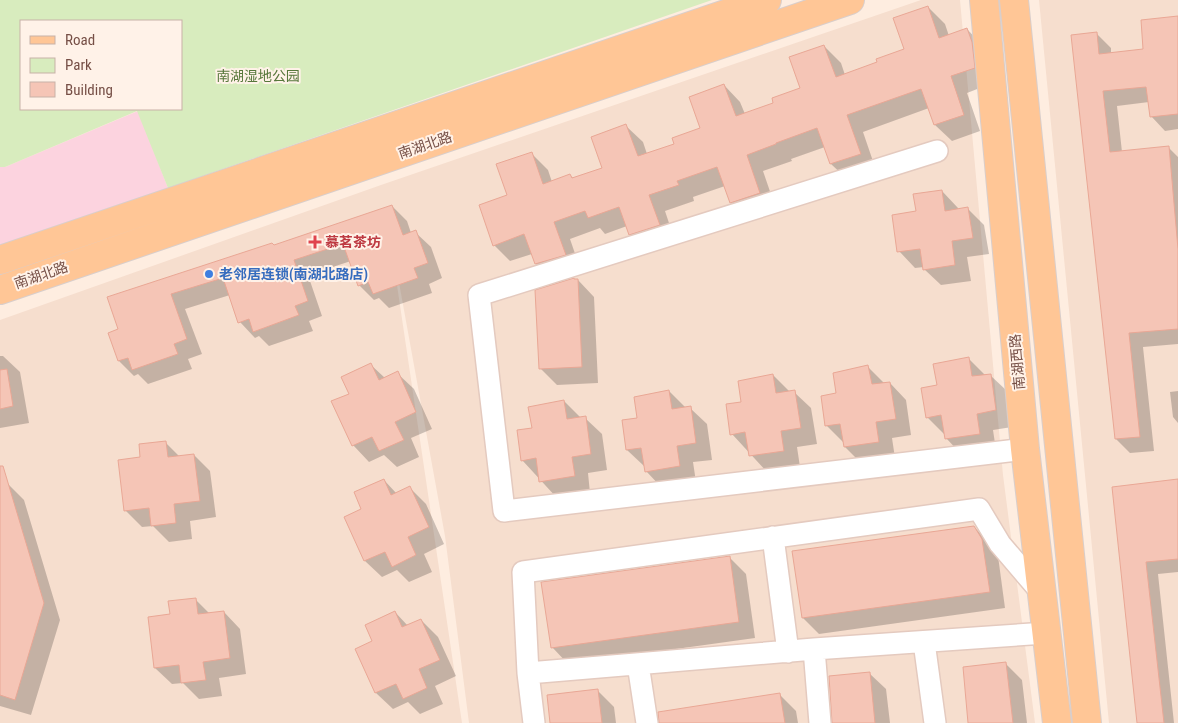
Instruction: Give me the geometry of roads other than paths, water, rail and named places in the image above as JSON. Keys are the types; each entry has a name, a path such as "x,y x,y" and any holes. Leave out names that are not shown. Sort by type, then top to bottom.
{"main road":[{"name":"南湖北路","path":"0,260 767,0"},
{"name":"南湖北路","path":"0,290 850,0"},
{"name":"南湖西路","path":"984,0 1025,449 1057,723"},
{"path":"1014,0 1087,723"}],"street":[{"path":"937,151 479,296 504,511 1025,449"},
{"path":"534,723 528,673 523,572 979,509 1000,544 1041,592"},
{"path":"773,538 788,652"},
{"path":"528,673 1046,633"},
{"path":"924,642 935,723"},
{"path":"814,650 820,723"},
{"path":"638,664 647,723"}],"place":[{"name":"慕茗茶坊","path":"315,242"},
{"name":"老邻居连锁(南湖北路店)","path":"209,274"}],"park label":[{"name":"南湖湿地公园","path":"258,76"}]}
